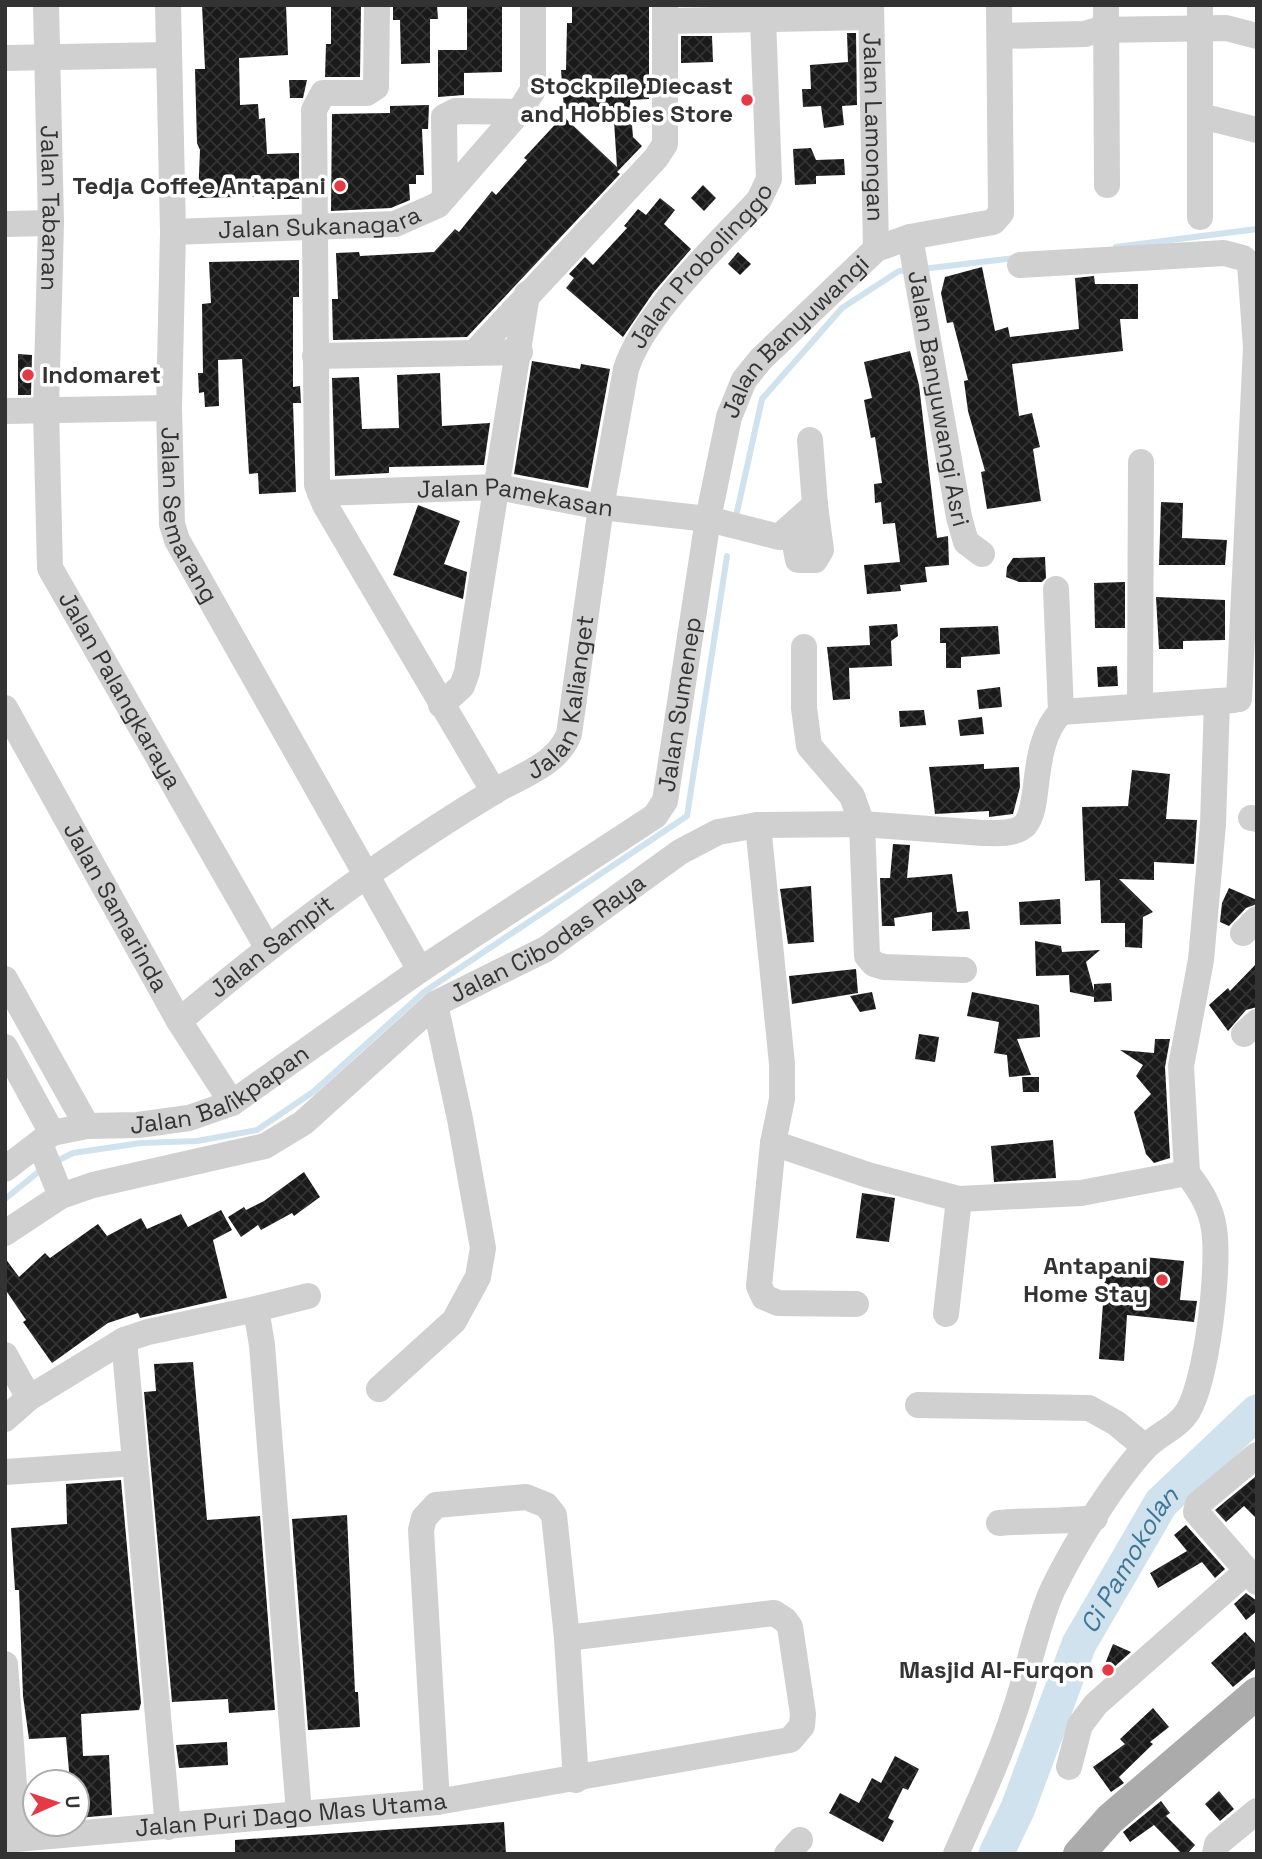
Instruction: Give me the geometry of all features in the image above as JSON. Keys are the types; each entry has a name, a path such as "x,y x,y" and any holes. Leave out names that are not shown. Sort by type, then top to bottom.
{"main road":[{"path":"1079,1854 1110,1819 1257,1693"}],"street":[{"name":"Jalan Tabanan","path":"46,5 51,223 46,410"},
{"name":"Jalan Semarang","path":"168,5 173,232 170,509 177,540 420,970"},
{"path":"377,5 376,86 367,93 323,93 316,102 314,228 317,485 441,705 494,792"},
{"name":"Jalan Sukanagara","path":"173,232 395,224 427,212 445,197 519,112 533,90 533,5"},
{"path":"476,351 656,158 665,144 666,13 763,19 871,11"},
{"name":"Jalan Lamongan","path":"871,11 876,249"},
{"path":"1200,17 1200,218"},
{"path":"1000,22 1085,24 1200,17 1226,28 1257,36"},
{"name":"Jalan Probolinggo","path":"601,507 626,369 633,346 650,322 759,200 769,179 763,19"},
{"name":"Jalan Banyuwangi","path":"708,519 729,417 744,380 761,359 876,249 912,247 993,222 1001,213 1000,22"},
{"path":"1103,22 1107,185"},
{"path":"5,58 168,55"},
{"path":"445,197 444,117 456,111 519,112"},
{"path":"1201,116 1257,131"},
{"path":"5,224 51,223"},
{"name":"Jalan Banyuwangi Asri","path":"912,247 959,517 966,542 982,554"},
{"path":"956,1854 1016,1707 1052,1591 1095,1518 1145,1447 1175,1426 1187,1412 1196,1392 1207,1341 1215,1248 1214,1228 1201,1191 1187,1173 1181,1066 1201,960 1213,824 1238,699 1256,347 1250,264 1243,258 1224,253 1020,265"},
{"path":"441,705 462,686 467,672 520,352 527,294"},
{"path":"315,356 520,352"},
{"path":"5,411 169,408"},
{"name":"Jalan Palangkaraya","path":"46,410 49,554 56,582 267,947"},
{"path":"810,440 821,550 815,560 798,559 792,528 815,505"},
{"path":"1140,705 1141,462"},
{"name":"Jalan Pamekasan","path":"320,494 498,487 601,507 708,519 779,537 792,528"},
{"name":"Jalan Kalianget","path":"367,875 494,792 554,758 564,748 569,734 601,507"},
{"name":"Jalan Sumenep","path":"420,970 648,823 661,808 708,519"},
{"path":"1056,589 1061,712 1238,699"},
{"path":"804,647 804,708 809,746 852,796 862,824 866,949 869,960 884,967 964,970"},
{"name":"Jalan Cibodas Raya","path":"5,1234 50,1161 126,1176 265,1146 303,1123 435,1004 546,949 680,852 718,832 758,825 862,824 983,833 1003,833 1022,827 1029,817 1041,748 1050,726 1061,712"},
{"name":"Jalan Samarinda","path":"9,722 179,1021 232,1102"},
{"path":"758,825 782,1064 782,1099 774,1143 761,1293 778,1303 856,1304"},
{"name":"Jalan Sampit","path":"179,1021 267,947 367,875"},
{"name":"Jalan Balikpapan","path":"5,1169 50,1161 87,1126 111,1127 189,1118 232,1102 420,970"},
{"path":"5,979 87,1126"},
{"path":"379,1389 454,1321 478,1277 483,1248 460,1119 435,1004"},
{"path":"5,1047 50,1161"},
{"path":"774,1143 868,1175 959,1199 1081,1194 1187,1173"},
{"path":"946,1314 959,1199"},
{"path":"5,1419 29,1398 124,1340 148,1332 309,1296"},
{"path":"256,1309 262,1345 299,1813"},
{"path":"124,1340 168,1827"},
{"path":"5,1354 29,1398"},
{"path":"918,1405 1089,1408 1116,1423 1145,1447"},
{"path":"1069,1767 1080,1725 1096,1704 1252,1576 1197,1516 1198,1504 1255,1459"},
{"path":"5,1472 135,1463"},
{"path":"437,1802 421,1530 430,1508 526,1497 546,1505 556,1523 576,1780"},
{"path":"999,1523 1031,1520 1060,1523 1095,1518"},
{"name":"Jalan Puri Dago Mas Utama","path":"12,1839 437,1802 576,1780 790,1740 802,1726 803,1714 790,1627 785,1619 774,1613 567,1638"},
{"path":"5,1664 12,1839"},
{"path":"1215,1854 1217,1844 1257,1811"}],"building":[{"path":"202,5 286,5 288,55 239,58 240,105 258,104 259,119 265,118 267,154 299,153 299,199 272,199 271,196 198,198 200,150 197,143 195,69 205,69"},
{"path":"331,5 361,5 360,77 325,77 326,44 331,44"},
{"path":"393,5 437,5 438,19 430,19 430,63 401,64 400,20 393,20"},
{"path":"467,5 502,5 502,72 464,73 464,95 438,97 438,50 467,50"},
{"path":"572,5 649,5 649,99 630,100 633,137 642,146 617,172 620,174 467,337 333,340 332,299 338,299 336,253 359,252 360,256 434,252 455,229 459,232 492,191 496,195 527,160 524,158 563,116 617,167 613,106 564,109 561,70 566,70 567,23 572,23"},
{"path":"847,33 856,33 857,105 842,106 844,125 824,128 821,106 803,107 802,89 811,89 810,65 848,62"},
{"path":"681,36 712,36 713,62 681,63"},
{"path":"289,80 307,80 303,98 290,98"},
{"path":"429,105 428,129 422,129 424,175 416,175 416,184 409,184 410,200 391,208 331,211 332,114 390,113 390,106"},
{"path":"811,148 816,160 844,159 845,175 816,176 816,184 795,185 793,149"},
{"path":"703,185 716,198 704,211 691,198"},
{"path":"660,198 675,210 664,224 691,249 653,293 623,337 566,288 574,278 569,274 585,257 593,265 627,228 624,226 638,209 646,215"},
{"path":"738,252 751,264 740,275 728,264"},
{"path":"299,260 299,297 293,297 293,387 300,386 301,403 293,403 296,492 259,494 258,473 249,474 242,359 218,360 219,406 205,407 204,392 199,393 198,373 203,373 202,304 211,303 209,262"},
{"path":"982,267 995,331 1008,327 1010,337 1079,329 1075,278 1094,276 1095,284 1138,284 1138,319 1120,319 1123,351 1012,364 1019,416 1032,413 1040,447 1033,449 1041,501 987,509 981,472 985,471 968,411 964,381 968,380 953,322 947,323 941,293 945,277"},
{"path":"910,351 919,385 937,538 948,536 949,565 925,567 927,582 900,585 901,591 867,594 864,565 900,562 895,523 883,524 881,502 875,503 874,484 882,483 875,437 871,438 864,400 872,398 864,362"},
{"name":"Indomaret","path":"18,354 32,355 31,395 18,395"},
{"path":"532,361 580,369 581,364 610,369 588,488 514,474"},
{"path":"440,373 442,426 490,423 484,465 389,467 389,473 335,476 332,378 359,377 362,429 399,428 397,375"},
{"path":"1161,502 1183,503 1182,538 1227,540 1225,565 1159,565"},
{"path":"418,505 460,521 444,564 467,572 463,599 393,575"},
{"path":"1045,557 1046,578 1042,582 1019,582 1006,577 1007,567 1013,558"},
{"path":"1125,582 1125,628 1095,628 1094,583"},
{"path":"1156,597 1225,600 1225,640 1183,641 1183,649 1159,649"},
{"path":"897,624 898,636 891,641 892,666 849,668 850,699 833,700 827,647 870,645 869,626"},
{"path":"998,626 1000,654 961,657 961,668 946,668 946,643 940,643 940,628"},
{"path":"1117,666 1118,686 1098,687 1097,667"},
{"path":"1000,687 1002,707 979,709 977,690"},
{"path":"924,710 926,725 900,727 899,711"},
{"path":"982,717 984,734 960,736 958,720"},
{"path":"984,764 984,769 1019,767 1020,787 1013,814 989,817 989,811 935,814 929,767"},
{"path":"1132,770 1170,774 1166,819 1197,820 1194,864 1154,862 1154,880 1119,879 1153,912 1143,917 1142,948 1125,947 1125,923 1101,923 1100,880 1085,881 1082,807 1128,806"},
{"path":"893,844 910,845 907,878 952,874 957,912 968,911 970,929 932,931 932,912 894,918 895,926 882,926 880,878 890,878"},
{"path":"811,886 814,942 788,944 780,889"},
{"path":"1229,888 1257,900 1257,904 1246,908 1229,926 1220,922 1222,903"},
{"path":"1060,899 1061,924 1020,925 1019,902"},
{"path":"1035,941 1061,946 1062,952 1100,950 1086,962 1094,991 1094,984 1111,983 1112,1001 1094,1002 1094,997 1070,992 1069,975 1036,976"},
{"path":"1257,963 1257,1007 1246,1010 1228,1031 1209,1005 1228,988 1230,991"},
{"path":"856,969 858,993 792,1004 789,976"},
{"path":"872,992 876,1009 860,1012 850,996"},
{"path":"972,992 1039,1005 1040,1037 1017,1039 1031,1075 1009,1077 1007,1055 994,1053 999,1022 967,1016"},
{"path":"919,1034 939,1037 935,1062 915,1059"},
{"path":"1155,1039 1170,1039 1165,1067 1170,1158 1154,1163 1146,1154 1134,1112 1151,1094 1136,1076 1143,1065 1120,1050 1154,1053"},
{"path":"1022,1077 1039,1077 1039,1092 1023,1092"},
{"path":"1053,1140 1056,1178 994,1182 991,1146"},
{"path":"304,1172 320,1197 294,1216 292,1213 261,1230 258,1225 241,1237 228,1217 244,1207 246,1210 264,1201"},
{"path":"862,1193 895,1198 889,1242 856,1238"},
{"path":"221,1210 232,1230 213,1240 227,1298 140,1318 138,1313 108,1323 52,1363 23,1322 26,1320 5,1289 5,1258 19,1277 45,1253 50,1258 98,1224 107,1236 141,1218 147,1229 181,1214 188,1227"},
{"path":"1144,1257 1184,1261 1180,1300 1197,1301 1194,1322 1127,1315 1124,1361 1099,1359 1106,1261 1143,1264"},
{"path":"193,1362 207,1520 260,1516 275,1710 229,1713 228,1699 172,1702 144,1392 156,1391 154,1364"},
{"path":"1255,1477 1257,1519 1244,1506 1226,1522 1215,1510"},
{"path":"121,1480 141,1703 139,1710 81,1714 83,1756 109,1755 112,1815 91,1817 91,1768 69,1768 66,1737 29,1739 23,1696 19,1590 15,1590 11,1528 67,1524 66,1484"},
{"path":"347,1515 355,1692 358,1692 360,1727 308,1730 292,1519"},
{"path":"1186,1525 1225,1569 1215,1578 1202,1562 1158,1588 1150,1573 1187,1551 1174,1535"},
{"path":"1246,1593 1257,1601 1257,1611 1246,1620 1234,1604"},
{"path":"1245,1632 1257,1645 1257,1667 1233,1687 1211,1663"},
{"path":"1113,1644 1131,1652 1113,1668 1105,1664"},
{"path":"1153,1708 1169,1727 1150,1742 1153,1744 1119,1777 1124,1783 1111,1792 1093,1767 1125,1744 1120,1739"},
{"path":"227,1742 228,1765 179,1768 176,1745"},
{"path":"895,1756 919,1769 908,1790 903,1788 888,1818 894,1821 883,1842 829,1813 840,1793 859,1803 872,1778 881,1783"},
{"path":"1219,1791 1234,1809 1220,1821 1205,1804"},
{"path":"1161,1801 1170,1813 1166,1816 1195,1845 1187,1854 1182,1854 1154,1825 1130,1842 1123,1832"},
{"path":"504,1822 506,1854 235,1854 235,1840"}],"waterway":[{"path":"1116,247 1257,229"},
{"path":"922,269 1015,258"},
{"path":"735,521 762,399 842,308 899,271 911,270"},
{"path":"55,1162 73,1153 141,1143 197,1141 257,1130 313,1092 424,992 687,816 727,556"},
{"path":"5,1199 42,1169"},
{"name":"Ci Pamokolan","path":"996,1854 1018,1808 1079,1644 1161,1503 1257,1412"}],"place":[{"name":"Stockpile Diecast and Hobbies Store","path":"747,100"},
{"name":"Tedja Coffee Antapani","path":"340,186"},
{"name":"Indomaret","path":"28,375"},
{"name":"Antapani Home Stay","path":"1162,1280"},
{"name":"Masjid Al-Furqon","path":"1108,1670"}]}
